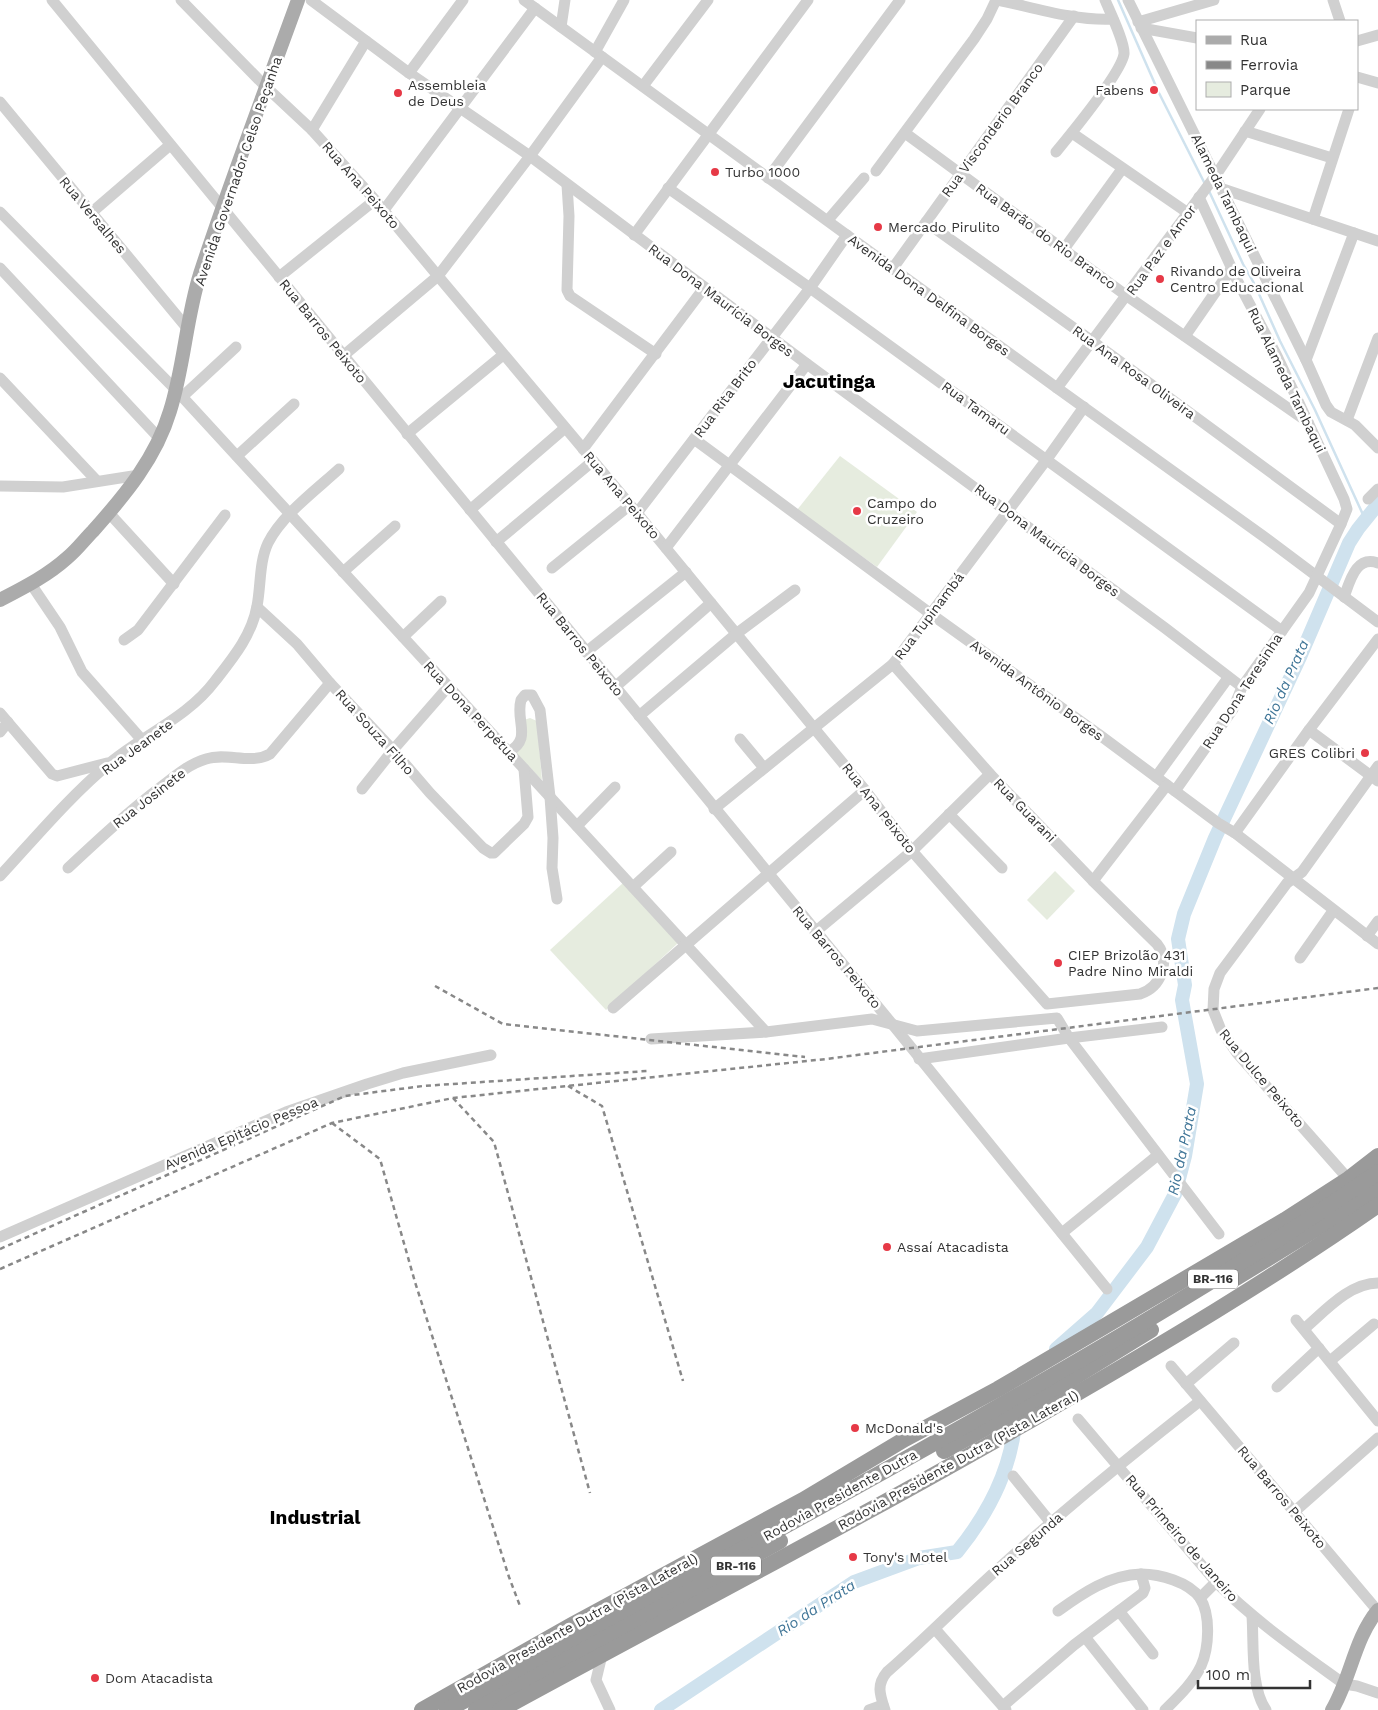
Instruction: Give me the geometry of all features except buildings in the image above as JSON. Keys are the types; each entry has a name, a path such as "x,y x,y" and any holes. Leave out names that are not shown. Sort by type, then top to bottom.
{"highway":[{"path":"1323,1195 1343,1173 1378,1145"},
{"name":"Rodovia Presidente Dutra (Pista Lateral)","path":"422,1710 564,1630 803,1500 905,1439 998,1389 1276,1225 1378,1156"},
{"name":"Rodovia Presidente Dutra","path":"1049,1386 1316,1215 1378,1172"},
{"name":"Rodovia Presidente Dutra","path":"447,1710 767,1536 1049,1386 1327,1222 1378,1188"},
{"name":"Rodovia Presidente Dutra (Pista Lateral)","path":"500,1710 980,1450 1164,1344 1322,1244 1378,1205"},
{"name":"Rodovia Presidente Dutra","path":"476,1710 993,1416"}],"main road":[{"name":"Avenida Governador Celso Peçanha","path":"0,600 31,584 68,558 109,513 139,475 160,439 179,394 187,328 199,278 222,208 298,0"},
{"path":"1332,1710 1342,1692 1363,1633 1378,1610"}],"street":[{"name":"Rua Barros Peixoto","path":"52,0 893,1025 1107,1289"},
{"name":"Rua Ana Peixoto","path":"182,0 266,87 312,130 384,210 686,572 865,790 912,851 1047,1004 1146,992 1153,988 1163,970 1162,950"},
{"name":"Rua Dona Maurícia Borges","path":"311,0 409,73 530,156 704,288 1165,628 1242,688"},
{"path":"409,73 462,0"},
{"name":"Avenida Dona Delfina Borges","path":"524,0 1263,536 1378,622"},
{"path":"561,28 565,0"},
{"path":"343,356 438,276 530,156 598,55 624,0"},
{"path":"644,86 708,0"},
{"path":"634,235 808,0"},
{"path":"768,178 900,0"},
{"path":"876,171 974,39 997,0 1074,16 1113,19"},
{"path":"1056,152 1106,86 1124,55 1122,43 1105,0"},
{"name":"Alameda Tambaqui","path":"1128,0 1214,178 1223,189 1306,360 1326,406 1331,412 1347,420 1362,432 1378,448"},
{"path":"1139,25 1214,0"},
{"path":"1333,0 1340,20"},
{"path":"384,210 535,8"},
{"name":"Rua Visconderio Branco","path":"893,268 1074,16"},
{"path":"1139,25 1196,38"},
{"path":"1358,41 1378,35"},
{"path":"312,130 366,41"},
{"path":"1358,77 1378,83"},
{"name":"Rua Versalhes","path":"0,102 187,328"},
{"name":"Rua Paz e Amor","path":"1057,388 1214,178 1259,110"},
{"path":"1313,219 1349,110"},
{"path":"1245,131 1332,158"},
{"name":"Rua Barão do Rio Branco","path":"905,133 1127,296 1310,424"},
{"path":"1072,133 1188,213"},
{"path":"91,213 170,144"},
{"path":"1064,249 1122,169"},
{"path":"828,220 864,178"},
{"path":"567,185 569,216 567,290 570,296 656,354"},
{"name":"Rua Tamaru","path":"668,188 810,288 1282,631"},
{"path":"1223,189 1378,241"},
{"name":"Rua Alameda Tambaqui","path":"1201,194 1232,268 1310,424 1347,509"},
{"path":"279,277 375,200"},
{"name":"Rua Dona Perpétua","path":"0,212 179,394 766,1032"},
{"name":"Rua Ana Rosa Oliveira","path":"926,222 1341,524"},
{"path":"1306,360 1354,233"},
{"name":"Rua Rita Brito","path":"552,568 634,509 694,439 810,288 847,235"},
{"path":"0,268 160,439"},
{"path":"1185,336 1232,268"},
{"path":"583,450 704,288"},
{"path":"1347,420 1378,338"},
{"path":"179,394 236,347"},
{"path":"407,434 503,354"},
{"path":"666,548 807,364"},
{"path":"0,378 97,481"},
{"path":"1279,402 1284,399 1291,385"},
{"path":"236,456 294,404"},
{"name":"Rua Tupinambá","path":"714,809 893,664 1084,407"},
{"path":"470,510 565,428"},
{"name":"Avenida Antônio Borges","path":"694,439 930,614 1294,878 1333,911 1378,944"},
{"path":"496,542 593,461"},
{"name":"Rua Jeanete","path":"0,876 65,806 111,762 177,718 213,684 241,646 253,621 267,545 272,536 290,514 338,469"},
{"path":"1,486 63,487 139,475"},
{"path":"1368,499 1378,489"},
{"name":"Rua Dona Teresinha","path":"1093,881 1171,788 1233,709 1242,688 1320,580 1347,509"},
{"path":"109,513 174,584"},
{"path":"124,640 138,630 225,515"},
{"path":"343,572 395,526"},
{"path":"1341,595 1360,564 1367,561 1378,563"},
{"path":"586,652 686,572"},
{"path":"31,584 60,627 82,672 142,740"},
{"path":"639,716 736,634 795,590"},
{"path":"403,637 441,601"},
{"path":"615,687 711,603"},
{"name":"Rua Souza Filho","path":"257,607 297,644 458,824 483,848 491,853 494,853 524,824 528,817 524,769"},
{"path":"1227,829 1309,730 1378,640"},
{"name":"Rua Guarani","path":"893,664 990,774 1093,881 1150,935 1162,950"},
{"path":"1156,777 1228,678"},
{"name":"Rua Josinete","path":"68,868 126,815 186,769 207,758 224,756 258,759 270,754 330,683"},
{"path":"362,789 448,687"},
{"path":"508,752 516,748 521,742 521,700 525,695 532,696 539,705 541,718 550,797 552,868 557,899"},
{"path":"0,713 52,774 61,777 111,762"},
{"path":"520,718 528,716 541,718"},
{"path":"0,732 8,722"},
{"path":"1309,730 1376,774"},
{"path":"740,739 764,768"},
{"path":"815,932 912,851 990,774"},
{"name":"Rua Dulce Peixoto","path":"1343,1173 1238,1053 1221,1030 1214,1015 1214,989 1217,979 1287,883 1302,872 1376,774"},
{"path":"577,826 615,787"},
{"path":"613,1008 865,790"},
{"path":"949,814 1002,868"},
{"path":"633,887 671,852"},
{"path":"1300,958 1333,911"},
{"path":"1367,936 1378,921"},
{"path":"651,1039 766,1032 872,1019 917,1031 1057,1018 1069,1038 1219,1234"},
{"path":"920,1059 1162,1027"},
{"name":"Avenida Epitácio Pessoa","path":"0,1238 295,1109 339,1092 394,1076 490,1055"},
{"path":"1062,1233 1158,1154"},
{"path":"1304,1329 1344,1295 1363,1285 1378,1283"},
{"path":"1296,1320 1377,1418"},
{"path":"1330,1361 1374,1324"},
{"path":"1186,1384 1234,1343"},
{"path":"1277,1388 1319,1348"},
{"name":"Rua Barros Peixoto","path":"1171,1366 1378,1610"},
{"name":"Rua Segunda","path":"884,1707 879,1688 884,1677 998,1569 1118,1465 1200,1401"},
{"name":"Rua Primeiro de Janeiro","path":"1078,1419 1216,1582 1252,1616 1344,1684"},
{"path":"1294,1512 1378,1438"},
{"path":"1013,1476 1051,1523"},
{"path":"935,1629 1005,1708 1085,1636 1145,1591 1141,1574"},
{"path":"1058,1611 1100,1584 1114,1579 1141,1574 1166,1578 1190,1589 1200,1598 1207,1623 1207,1636 1201,1666 1190,1684 1164,1710"},
{"path":"1200,1598 1216,1582"},
{"path":"1119,1611 1154,1654"},
{"path":"1252,1616 1257,1686 1261,1702 1266,1710"},
{"path":"1085,1636 1143,1710"},
{"path":"596,1680 602,1655"},
{"path":"570,1671 584,1673 596,1680 610,1710"},
{"path":"1344,1684 1378,1693"},
{"path":"869,1710 884,1707"}],"green space":[{"name":"Campo do Cruzeiro","path":"840,456 917,512 877,567 797,510"},
{"path":"530,718 537,721 542,780 514,751 524,720"},
{"path":"1055,871 1075,891 1047,920 1027,900"},
{"path":"623,883 678,943 606,1010 550,950"}],"waterway":[{"path":"1118,0 1159,93 1205,184"},
{"path":"1209,191 1315,410 1365,519"},
{"name":"Rio da Prata","path":"1056,1349 1097,1313 1147,1247 1175,1194 1185,1156 1197,1084 1182,1000 1185,985 1178,939 1184,914 1215,838 1300,657 1349,543 1378,504"},
{"name":"Rio da Prata","path":"661,1710 854,1582 919,1558 957,1552 988,1508 996,1492 1008,1459 1015,1424"}],"railway":[{"path":"435,986 503,1024 805,1057"},
{"path":"0,1269 332,1123 453,1098 826,1059 1378,988"},
{"path":"0,1249 345,1096 423,1086 647,1071"},
{"path":"568,1086 602,1106 683,1381"},
{"path":"453,1098 494,1142 590,1493"},
{"path":"332,1123 380,1159 415,1282 509,1577 520,1606"}],"place":[{"name":"Fabens","path":"1154,90"},
{"name":"Assembleia de Deus","path":"398,93"},
{"name":"Turbo 1000","path":"715,172"},
{"name":"Mercado Pirulito","path":"878,227"},
{"name":"Rivando de Oliveira Centro Educacional","path":"1160,279"},
{"name":"Campo do Cruzeiro","path":"857,511"},
{"name":"GRES Colibri","path":"1365,753"},
{"name":"CIEP Brizolão 431 Padre Nino Miraldi","path":"1058,963"},
{"name":"Assaí Atacadista","path":"887,1247"},
{"name":"McDonald's","path":"855,1428"},
{"name":"Tony's Motel","path":"853,1557"},
{"name":"Dom Atacadista","path":"95,1678"}],"district":[{"name":"Jacutinga","path":"829,381"},
{"name":"Industrial","path":"315,1517"}]}
